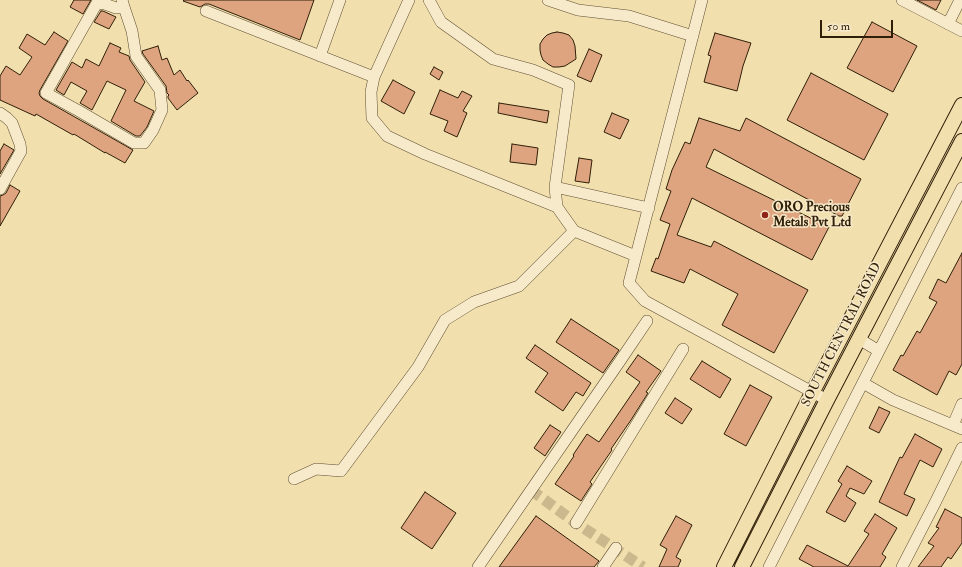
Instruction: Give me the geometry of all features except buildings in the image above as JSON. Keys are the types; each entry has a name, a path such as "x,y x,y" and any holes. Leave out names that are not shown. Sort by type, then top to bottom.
{"main road":[{"name":"SOUTH CENTRAL ROAD","path":"724,567 812,393 962,105"},
{"name":"SOUTH CENTRAL ROAD","path":"742,567 962,141"}],"street":[{"path":"320,56 340,0"},
{"path":"409,0 374,77 371,92 372,118 386,136 425,154 558,207"},
{"path":"429,0 441,22 493,59 533,70 569,84 555,188 558,207 574,231 636,256"},
{"path":"548,0 578,10 629,16 693,36"},
{"path":"702,0 629,283 645,301 827,400"},
{"path":"902,0 962,31"},
{"path":"948,24 960,0"},
{"path":"98,3 116,8 123,4 132,31 136,56 160,90 162,110 153,130 144,143 134,144 46,93 98,3"},
{"path":"206,11 374,77"},
{"path":"0,114 7,118 12,124 20,144 20,151 0,188"},
{"path":"555,188 649,208"},
{"path":"769,567 962,188"},
{"path":"294,479 316,469 341,471 418,367 445,320 474,302 519,286 574,231"},
{"path":"478,567 647,321"},
{"path":"859,339 879,351"},
{"path":"576,523 683,349"},
{"path":"863,383 893,400 958,427 962,404"},
{"path":"902,567 962,448"},
{"path":"603,567 616,548"}],"tunnel":[{"path":"531,490 576,523 643,567"}],"place":[{"name":"ORO Precious Metals Pvt Ltd","path":"765,215"}]}
